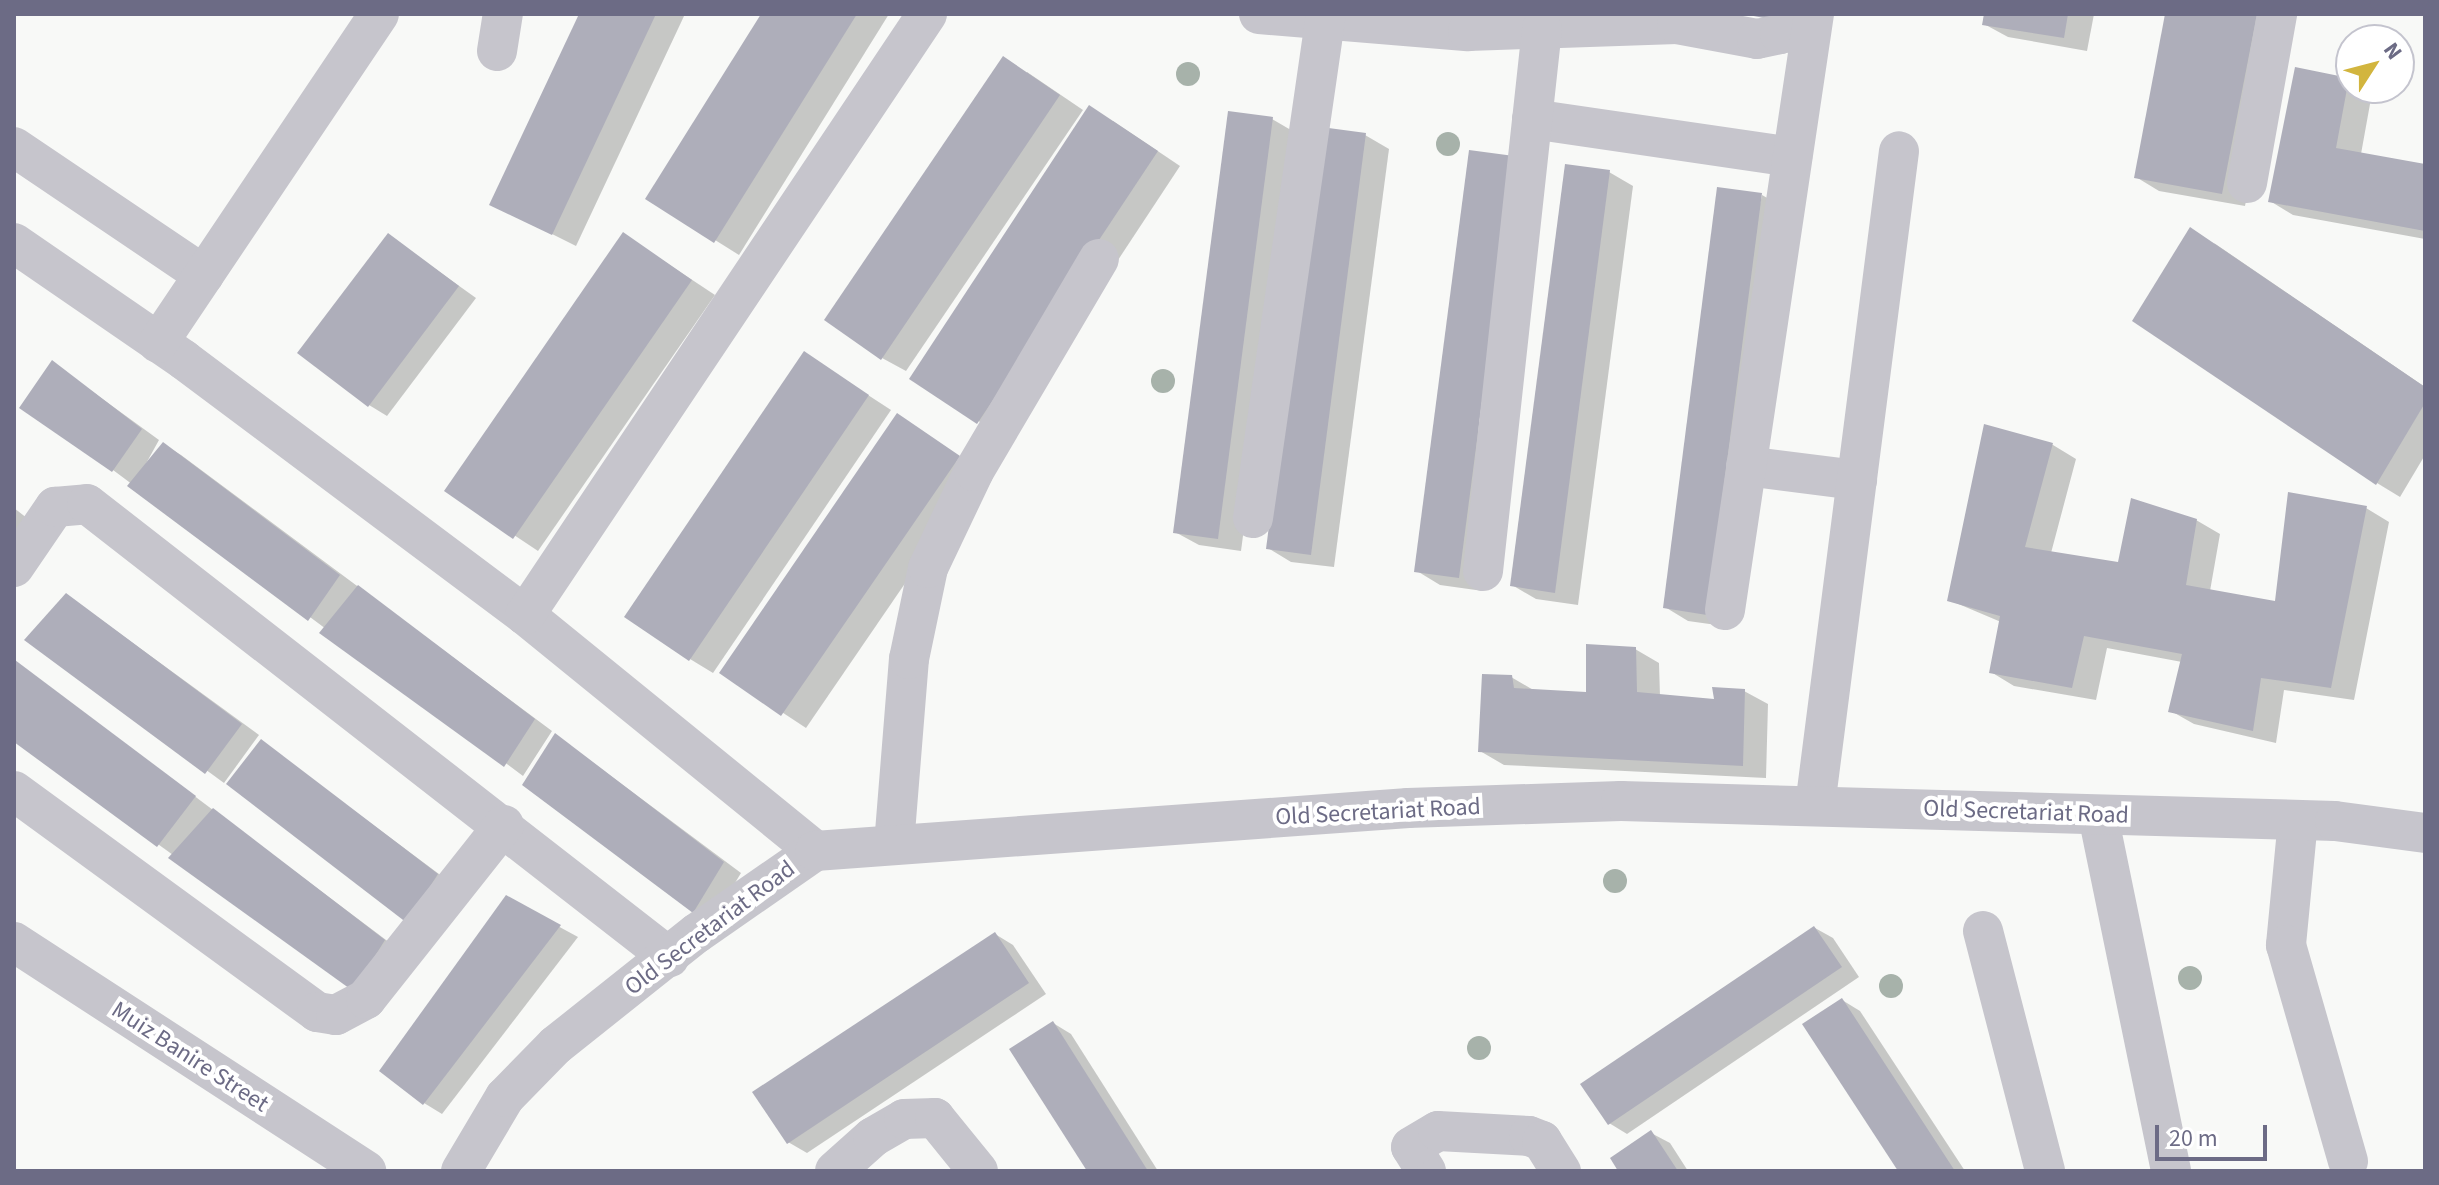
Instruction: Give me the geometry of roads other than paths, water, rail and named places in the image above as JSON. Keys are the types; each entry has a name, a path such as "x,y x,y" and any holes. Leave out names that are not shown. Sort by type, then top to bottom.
{"street":[{"path":"158,343 379,14"},
{"path":"525,615 927,14"},
{"path":"1259,14 1325,16 1468,31 1556,23 1677,24 1757,39 1780,34 1811,14"},
{"path":"1725,610 1811,14"},
{"path":"2247,183 2277,14"},
{"path":"1253,518 1325,16"},
{"path":"1483,571 1532,119 1556,23"},
{"path":"1532,119 1792,157"},
{"path":"14,147 204,275"},
{"path":"1815,806 1899,151"},
{"path":"14,243 158,343 525,615 815,851"},
{"path":"894,845 909,659 928,568 974,471 1099,259"},
{"path":"1746,466 1857,480"},
{"path":"14,567 55,507 87,504 504,825 669,957"},
{"path":"14,791 317,1012 336,1015 366,999 504,825"},
{"name":"Old Secretariat Road","path":"461,1171 515,1087 556,1045 669,957 815,851 1408,808 1621,801 2298,820 2425,833"},
{"path":"2098,815 2171,1171"},
{"path":"2298,820 2286,945 2348,1161"},
{"path":"1983,931 2045,1171"},
{"name":"Muiz Banire Street","path":"14,942 366,1171"},
{"path":"835,1171 873,1137 904,1119 935,1118 978,1171"},
{"path":"1426,1171 1411,1147 1438,1131 1529,1136 1542,1141 1561,1171"}]}
